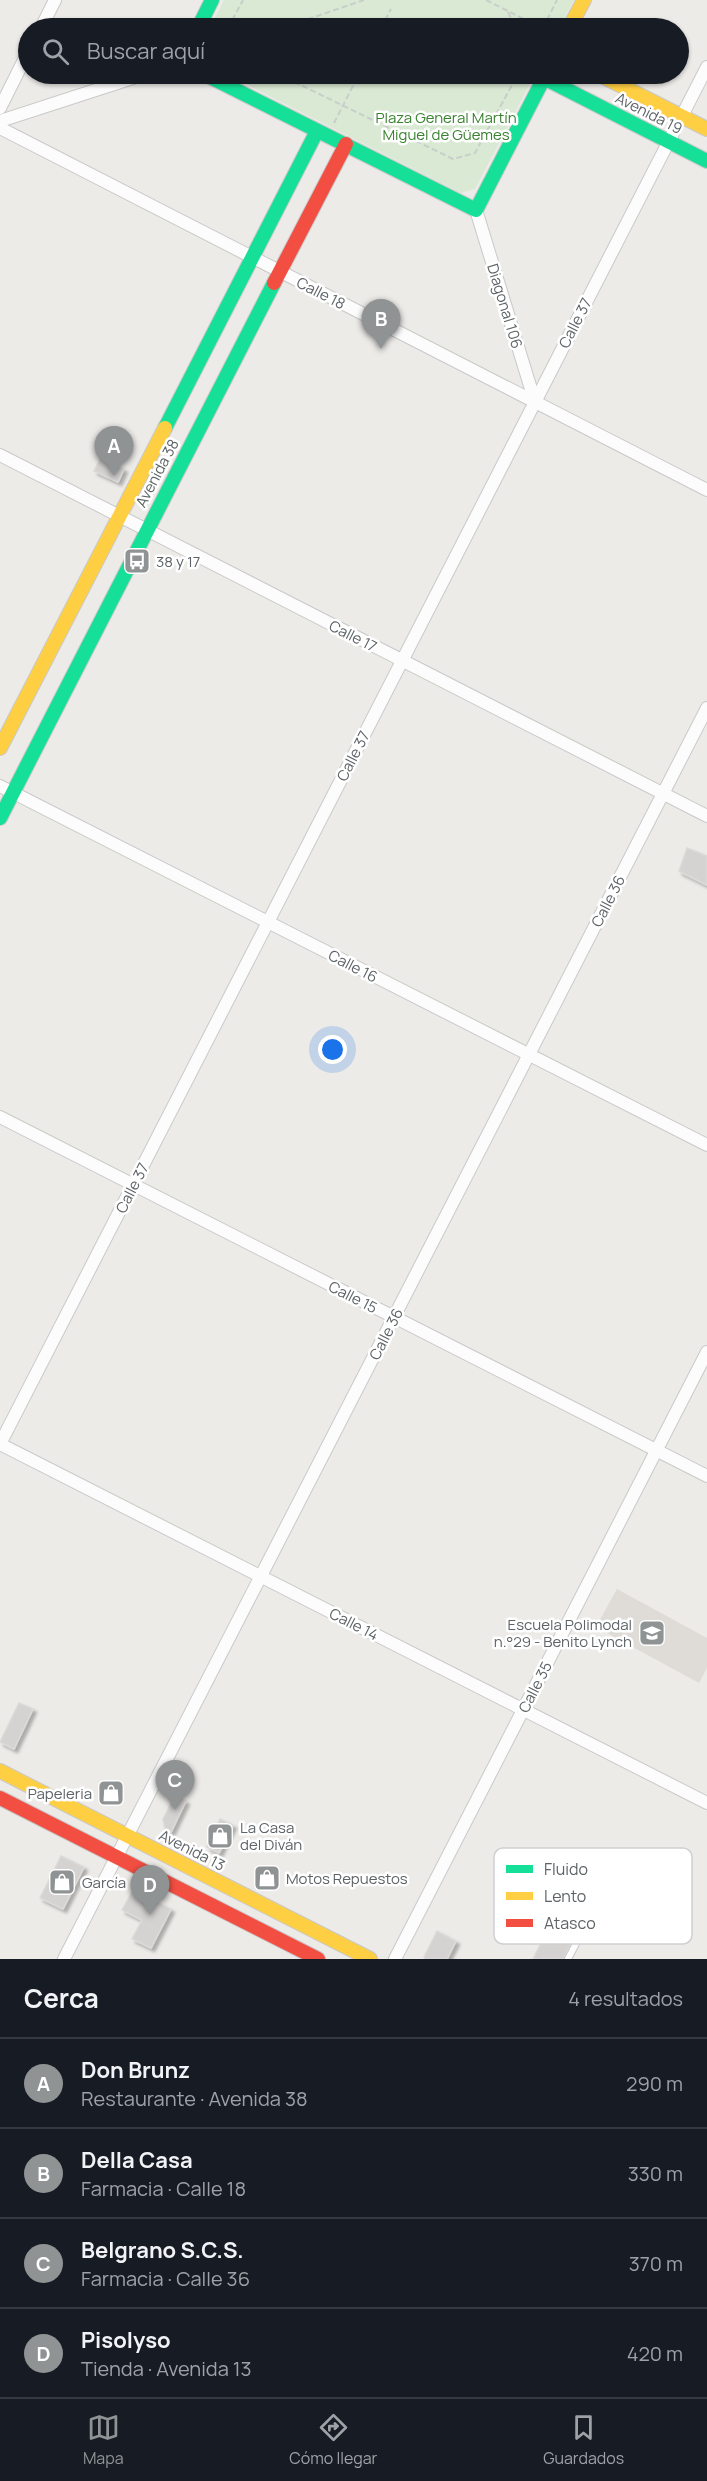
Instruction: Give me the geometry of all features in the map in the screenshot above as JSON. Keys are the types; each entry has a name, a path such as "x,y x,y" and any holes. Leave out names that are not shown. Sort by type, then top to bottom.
{"main road":[{"path":"203,18 212,0"},
{"path":"574,18 584,0"},
{"path":"224,84 476,210 541,84"},
{"name":"Avenida 19","path":"560,84 707,161"},
{"name":"Avenida 19","path":"618,84 707,129"},
{"name":"Avenida 38","path":"0,748 252,257 322,134"},
{"name":"Avenida 38","path":"0,818 146,529 346,144"},
{"name":"Avenida 13","path":"0,1771 369,1959"},
{"path":"0,1798 318,1959"}],"street":[{"path":"46,18 55,0"},
{"name":"Calle 37","path":"0,1444 707,67"},
{"path":"0,108 18,72"},
{"path":"0,121 114,84"},
{"name":"Calle 18","path":"0,128 707,490"},
{"name":"Diagonal 106","path":"476,210 535,402"},
{"name":"Calle 17","path":"0,455 707,816"},
{"name":"Calle 36","path":"64,1959 707,708"},
{"name":"Calle 16","path":"0,786 707,1145"},
{"name":"Calle 15","path":"0,1117 707,1476"},
{"name":"Calle 35","path":"395,1959 707,1352"},
{"name":"Calle 14","path":"0,1444 707,1803"}],"lane":[{"path":"568,1959 576,1944"}],"path":[{"path":"233,18 243,0"},
{"path":"311,18 364,0"},
{"path":"486,0 522,18"},
{"path":"547,18 557,0"},
{"path":"386,18 391,9"},
{"path":"508,11 511,18"},
{"path":"300,84 453,159 475,153 513,84"},
{"path":"322,134 354,84"}],"shaded area":[{"name":"Escuela Polimodal n.°29 - Benito Lynch","path":"617,1589 707,1638 707,1668 699,1683 596,1627"}],"green space":[{"path":"224,0 574,0 564,18 215,18"},
{"name":"Plaza General Martín Miguel de Güemes","path":"246,84 530,84 475,189 461,193"}],"building":[{"path":"101,457 124,469 118,482 94,471"},
{"path":"687,848 707,856 707,885 679,871"},
{"path":"19,1703 33,1709 14,1749 0,1742"},
{"path":"175,1796 186,1801 171,1832 165,1829 163,1819"},
{"name":"La Casa del Diván","path":"220,1819 233,1825 219,1853 207,1847"},
{"name":"García","path":"61,1856 84,1867 63,1909 40,1898"},
{"path":"133,1890 171,1909 151,1948 132,1939 142,1920 122,1910"},
{"path":"437,1931 456,1941 447,1959 425,1959 424,1957"},
{"path":"540,1944 571,1944 563,1959 533,1959"}],"traffic: fast":[{"path":"203,18 212,0"},
{"path":"224,84 476,210 541,84"},
{"path":"556,84 707,161"},
{"path":"165,428 317,131"},
{"path":"0,818 274,283"}],"traffic: slow":[{"path":"574,18 584,0"},
{"path":"618,84 707,129"},
{"path":"0,748 165,428"},
{"path":"0,1771 370,1959"}],"traffic: jam":[{"path":"274,283 346,144"},
{"path":"0,1798 318,1959"}],"place":[{"name":"Della Casa","path":"381,349"},
{"name":"Don Brunz","path":"114,476"},
{"name":"38 y 17","path":"137,561"},
{"name":"Escuela Polimodal n.°29 - Benito Lynch","path":"652,1633"},
{"name":"Papeleria","path":"111,1793"},
{"name":"Belgrano S.C.S.","path":"175,1810"},
{"name":"La Casa del Diván","path":"220,1836"},
{"name":"Motos Repuestos","path":"267,1878"},
{"name":"García","path":"62,1882"},
{"name":"Pisolyso","path":"150,1915"}]}
